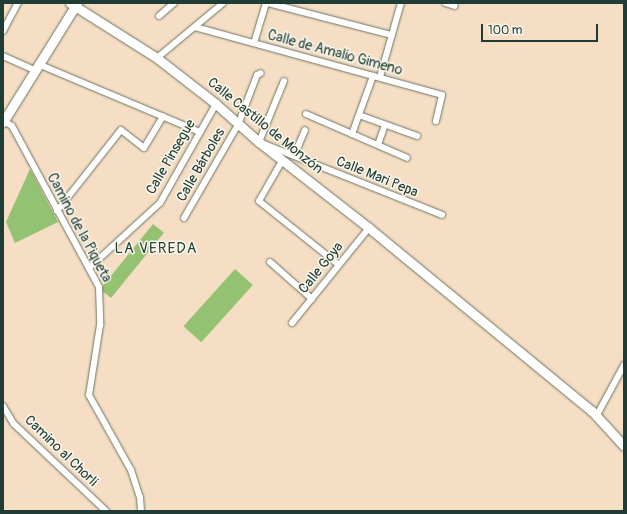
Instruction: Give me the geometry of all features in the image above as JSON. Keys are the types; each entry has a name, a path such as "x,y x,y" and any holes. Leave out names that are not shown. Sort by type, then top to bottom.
{"main road":[{"name":"Calle Castillo de Monzón","path":"74,4 157,58 216,104 238,125 282,161 369,228 597,415 624,446"},
{"path":"4,122 74,4"}],"street":[{"path":"3,31 18,3"},
{"path":"159,16 174,3"},
{"path":"157,58 223,3"},
{"path":"254,43 267,3 392,35"},
{"path":"352,134 392,35 400,3"},
{"path":"445,3 456,6"},
{"name":"Calle de Amalio Gimeno","path":"195,27 442,95 436,121"},
{"path":"3,56 37,67 200,132"},
{"name":"Calle Bárboles","path":"184,218 238,125 257,75 261,73"},
{"path":"259,142 284,81"},
{"name":"Calle Pinsegue","path":"89,268 160,203 216,104"},
{"path":"306,114 407,158"},
{"path":"58,212 121,130 144,148 163,116"},
{"path":"359,116 417,136"},
{"name":"Camino de la Piqueta","path":"4,122 12,126 99,287 101,301 89,395 131,470 140,497 141,511"},
{"path":"378,145 385,125"},
{"path":"294,156 305,130"},
{"name":"Calle Mari Pepa","path":"259,142 442,215"},
{"path":"282,161 259,200 339,265"},
{"name":"Calle Goya","path":"292,324 369,228"},
{"path":"270,262 312,299"},
{"path":"597,415 624,365"},
{"name":"Camino al Chorli","path":"3,406 14,424 106,511"}],"green space":[{"path":"30,169 58,222 15,243 6,222"},
{"path":"153,224 164,233 111,298 100,289"},
{"path":"235,269 253,285 201,342 183,326"}],"district":[{"name":"LA VEREDA","path":"156,249"}]}
